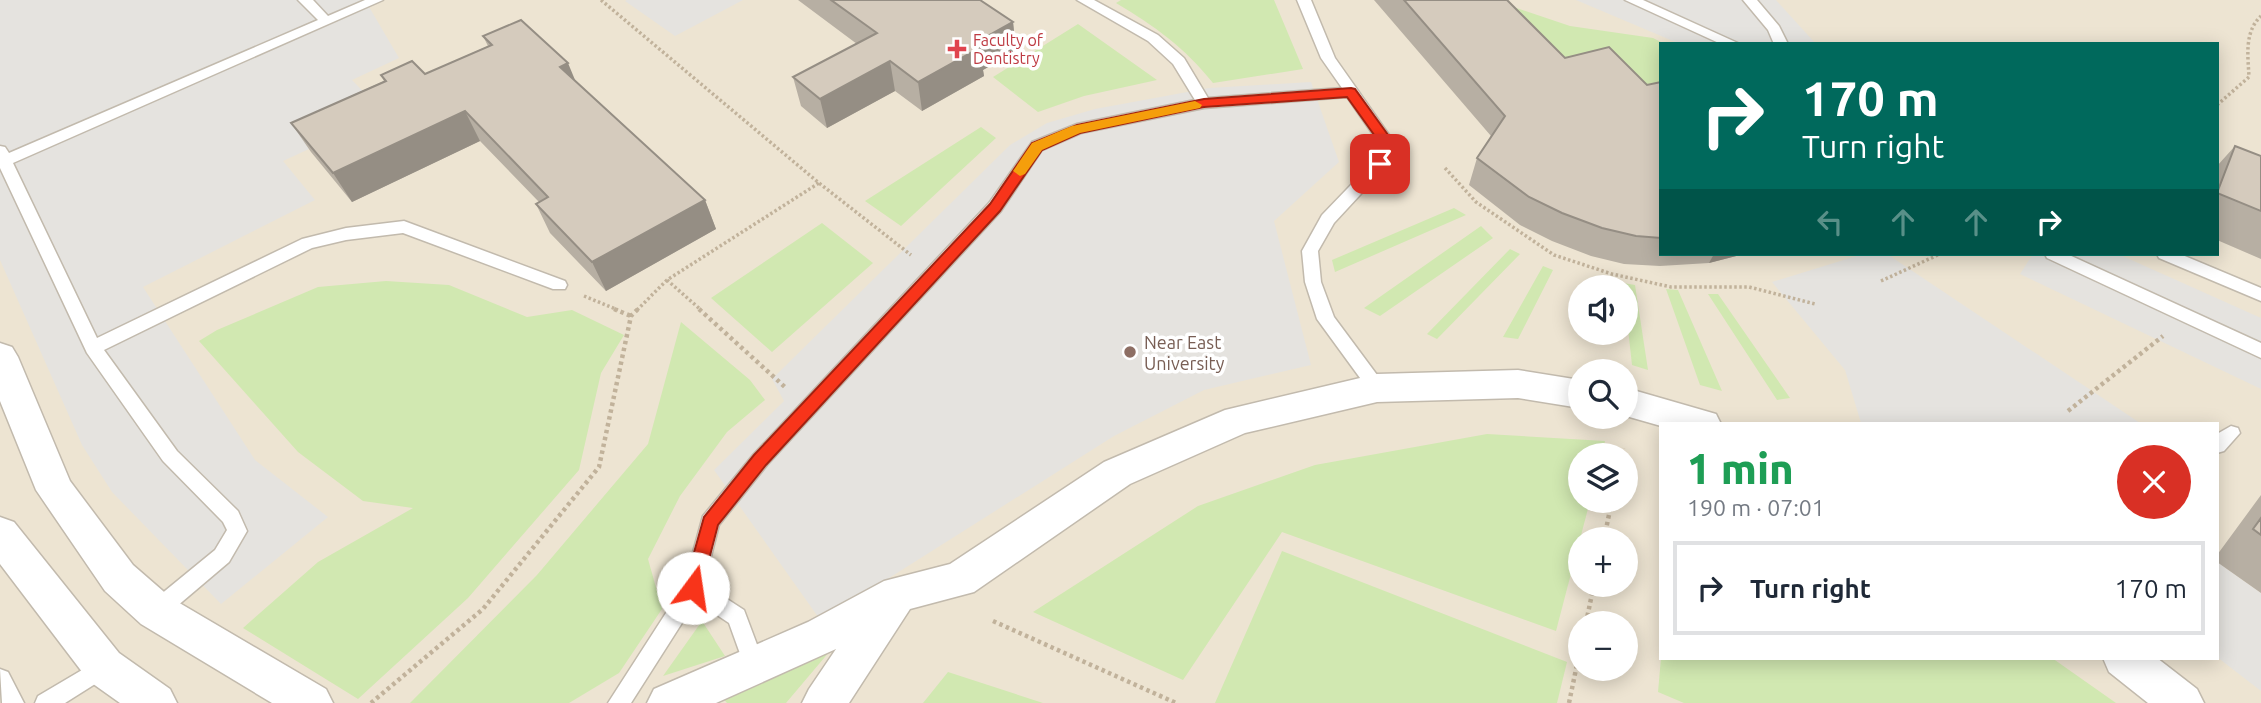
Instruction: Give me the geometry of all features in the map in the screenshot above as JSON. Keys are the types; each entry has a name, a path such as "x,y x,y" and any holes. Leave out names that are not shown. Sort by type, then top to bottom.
{"street":[{"path":"0,358 55,491 119,578 156,611 310,703"},
{"path":"669,703 823,635 898,594 960,579 1117,473 1238,421 1377,388 1518,384 1568,392"},
{"path":"1638,405 1696,422"},
{"path":"0,534 104,667 155,703"},
{"path":"824,703 898,594"},
{"path":"2127,660 2182,703"}],"lane":[{"path":"305,0 325,20"},
{"path":"1084,0 1153,38 1180,61 1204,103"},
{"path":"1304,0 1328,58 1384,139 1380,164 1328,219 1310,251 1313,282 1326,319 1377,388"},
{"path":"1632,0 1728,42"},
{"path":"1750,0 1774,29 1780,42"},
{"path":"156,611 222,556 237,531 231,517 170,456 93,348 2,158 368,2"},
{"path":"618,703 693,588 710,522 760,460 995,207 1037,146 1077,129 1204,103 1351,92"},
{"path":"93,348 308,243 346,233 404,227 559,285"},
{"path":"2057,256 2261,351"},
{"path":"2170,256 2261,295"},
{"path":"693,588 737,617 754,666"},
{"path":"46,703 104,667"},
{"path":"0,679 13,703"}],"path":[{"path":"601,0 819,183 934,273"},
{"path":"2219,103 2249,77 2249,44 2256,19 2261,16"},
{"path":"1445,168 1476,202 1554,255 1612,274 1671,287 1749,287 1815,304"},
{"path":"371,703 483,609 599,467 631,316 667,280 819,183"},
{"path":"1881,281 1936,256"},
{"path":"667,280 808,408"},
{"path":"559,285 631,316"},
{"path":"2067,411 2185,317"},
{"path":"993,621 1176,703"},
{"path":"1569,703 1574,681"}],"shaded area":[{"name":"Near East University","path":"0,0 2261,0 2261,703 0,703"},
{"path":"0,0 365,0 399,58 352,80 385,114 283,161 315,200 143,287 255,460 328,517 221,604 112,492 82,445 0,260"},
{"path":"743,0 675,36 625,1"},
{"path":"1576,0 1776,0 1814,42 1675,42"},
{"path":"1311,82 1339,162 1274,221 1311,365 1204,390 1114,436 821,621 714,470 784,401 772,379 1010,145 1047,123 1095,109 1209,88"},
{"path":"1856,256 1890,256 2139,422 1861,422 1845,370 1772,282"},
{"path":"2032,256 2122,256 2261,318 2261,389 2020,274"},
{"path":"2219,563 2261,593 2261,691 2219,659"}],"green space":[{"path":"1121,0 1274,0 1303,69 1213,83 1169,38 1116,3"},
{"path":"1493,0 1570,26 1653,38 1661,42 1659,100 1555,75"},
{"path":"1078,24 1157,80 1084,96 1038,112 993,77"},
{"path":"981,127 996,138 901,226 865,201"},
{"path":"1454,208 1466,215 1335,272 1332,260"},
{"path":"822,223 873,263 772,352 711,298"},
{"path":"1481,226 1493,238 1380,316 1364,308"},
{"path":"1510,249 1520,254 1437,339 1427,334"},
{"path":"1543,266 1553,270 1518,339 1503,337"},
{"path":"386,281 449,285 527,317 572,310 624,335 601,373 579,470 468,598 358,699 243,628 318,562 413,508 363,501 298,452 199,341 217,330 318,287"},
{"path":"1666,289 1678,290 1722,391 1700,385"},
{"path":"1708,294 1718,294 1790,398 1777,400"},
{"path":"1638,305 1648,370 1638,367 1638,359 1631,359 1630,345 1638,345"},
{"path":"681,322 750,380 765,400 727,432 680,496 648,559 662,609 619,673 569,703 410,703 537,575 648,444"},
{"path":"1487,434 1605,441 1568,443 1568,513 1587,513 1583,527 1568,527 1568,585 1556,631 1282,532 1183,680 1033,612 1198,506 1315,465"},
{"path":"1282,551 1567,662 1557,703 1215,703"},
{"path":"702,621 725,656 663,676"},
{"path":"830,651 786,703 727,703 722,697"},
{"path":"1661,660 2055,660 2116,703 1684,703 1658,692"},
{"path":"948,672 1043,703 923,703"}],"building":[{"path":"831,0 980,0 1013,22 975,43 981,47 918,82 890,61 820,99 793,77 877,33"},
{"path":"1404,0 1507,0 1565,58 1609,47 1647,85 1659,82 1659,238 1602,228 1562,213 1529,197 1477,158 1505,116"},
{"path":"521,20 568,63 560,67 705,200 592,262 536,204 548,197 465,111 333,173 291,123 386,81 381,75 412,61 425,74 492,45 483,36"},
{"path":"2235,146 2261,156 2261,211 2219,194"},
{"path":"2261,518 2261,535 2253,529"}],"slow traffic":[{"path":"1020,171 1037,146 1077,129 1195,105"}],"place":[{"name":"Faculty of Dentistry","path":"957,49"},
{"name":"Near East University","path":"1130,352"}],"route":[{"path":"693,588 710,522 760,460 995,207 1037,146 1077,129 1204,103 1351,92 1384,139 1380,164"}]}
